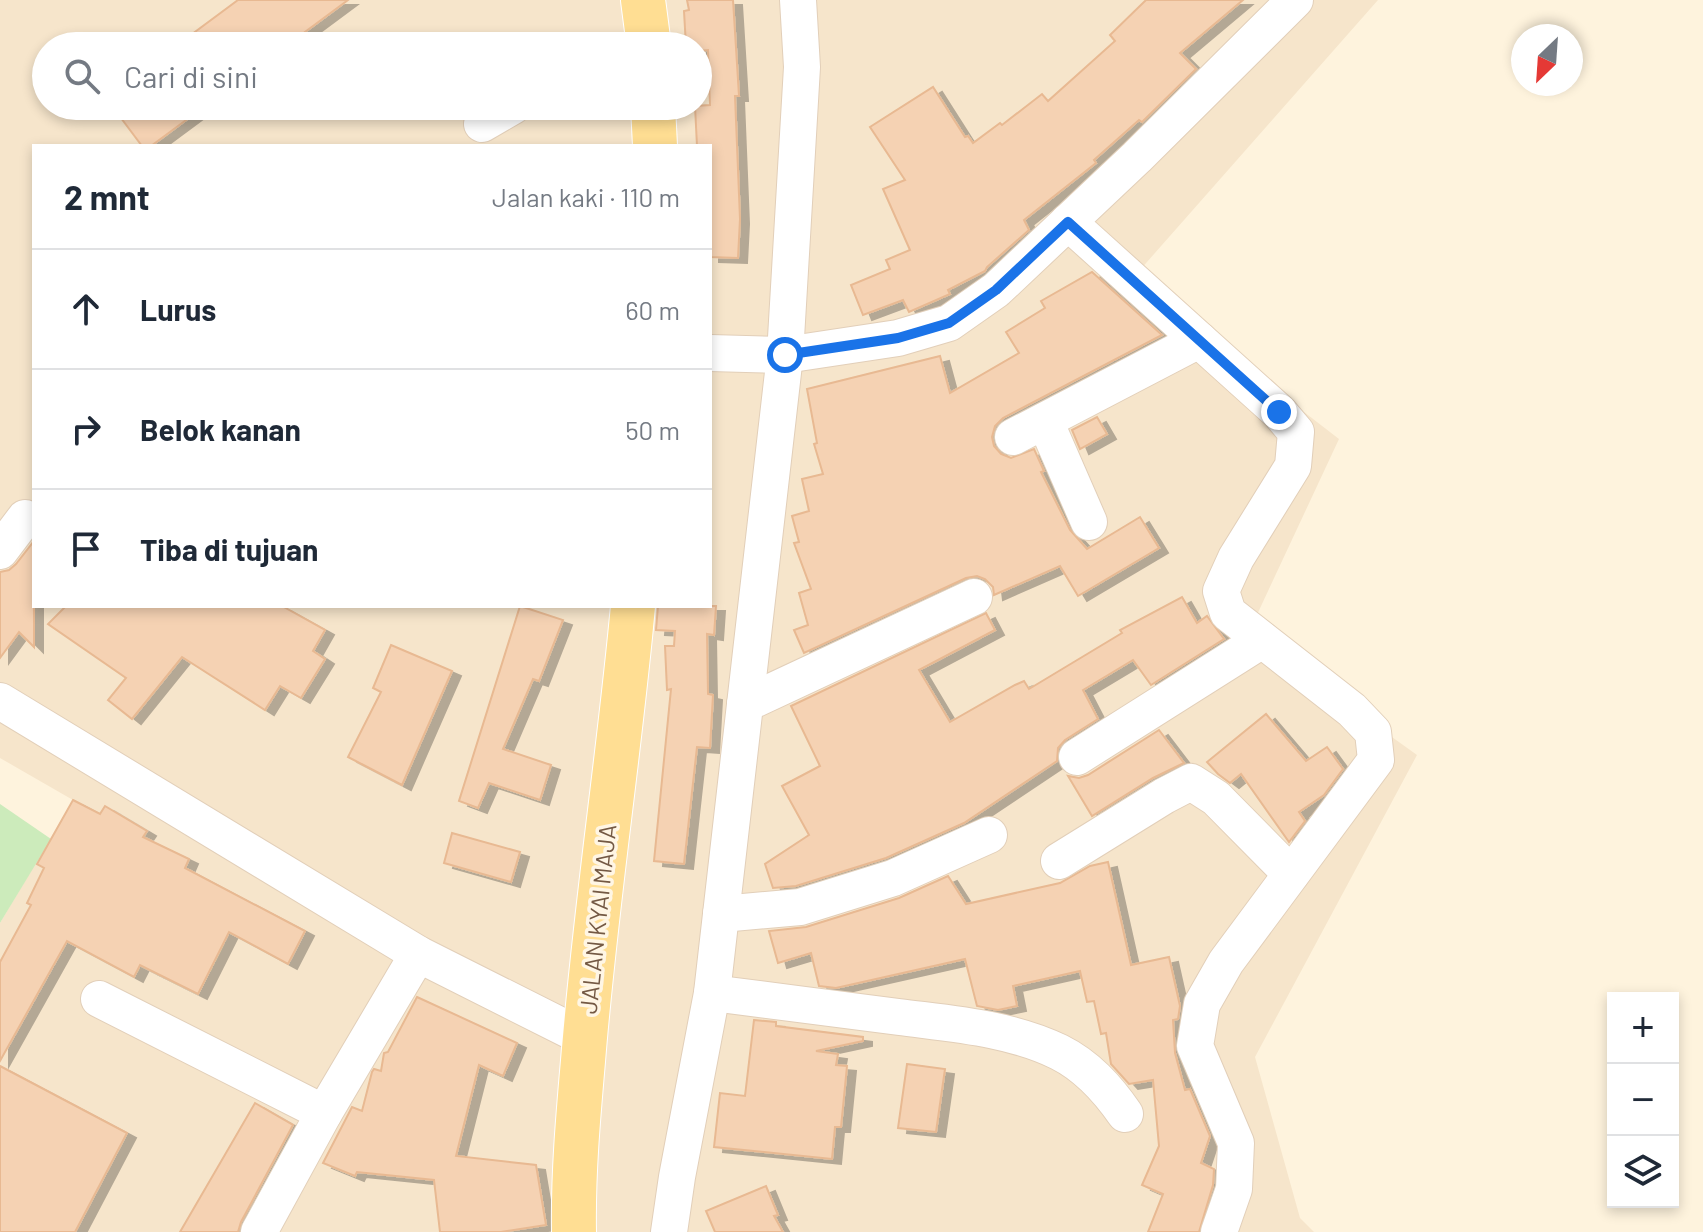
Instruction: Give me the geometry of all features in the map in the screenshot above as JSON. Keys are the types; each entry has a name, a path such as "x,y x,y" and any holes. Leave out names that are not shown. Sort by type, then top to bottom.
{"main road":[{"path":"654,120 655,144"},
{"name":"JALAN KYAI MAJA","path":"574,1232 573,1187 585,1038 602,863 633,608"}],"street":[{"path":"669,1232 712,993 745,704 802,67 798,0"},
{"path":"719,353 775,354 898,338 949,323 996,290 1137,157 1295,0"},
{"path":"482,124 489,120"},
{"path":"1068,222 1279,412 1296,432 1293,466 1236,558 1221,591 1228,613 1352,710 1373,732 1376,760 1226,962 1202,1004 1195,1046 1236,1143 1234,1189 1219,1232"},
{"path":"1089,522 1029,429 1199,340"},
{"path":"0,551 25,518"},
{"path":"745,704 974,597"},
{"path":"1077,757 1262,640"},
{"path":"0,701 418,954 585,1038"},
{"path":"1059,861 1191,782 1216,798 1291,874"},
{"path":"721,914 800,907 893,878 989,835"},
{"path":"259,1232 324,1113 418,954"},
{"path":"712,993 980,1028 1023,1039 1058,1052 1086,1069 1107,1089 1125,1114"},
{"path":"99,999 324,1113"}],"shaded area":[{"path":"0,0 1378,0 1132,279 1339,439 1248,634 1417,755 1255,1057 1300,1218 1314,1232 0,1232 0,923 73,800 0,758"}],"green space":[{"path":"0,804 51,839 0,923"}],"building":[{"path":"238,0 348,0 305,32 195,32"},
{"path":"687,0 733,0 739,96 735,96 740,219 738,258 712,257 712,144 697,144 696,120 712,120 712,32 685,32 684,11 689,10"},
{"path":"1146,0 1243,0 1180,53 1196,69 1142,122 1139,120 1094,160 1096,163 1024,220 1029,230 985,271 948,290 950,294 909,312 903,300 863,315 851,285 890,269 886,260 910,250 883,189 905,180 870,127 933,87 965,137 968,136 973,143 1042,94 1048,101 1115,41 1110,35"},
{"path":"122,120 186,120 154,144 140,144"},
{"path":"1092,272 1162,335 1003,418 995,426 992,437 994,446 1001,454 1011,458 1034,449 1044,471 1041,472 1070,530 1087,549 1140,517 1159,548 1078,596 1060,566 994,595 993,587 985,579 977,576 966,578 804,653 794,630 808,625 799,593 811,589 794,543 799,542 792,516 809,511 802,479 823,474 814,444 817,443 807,389 940,356 950,393 1019,353 1006,332 1045,308 1041,301"},
{"path":"1097,417 1107,434 1080,449 1072,430"},
{"path":"32,544 34,647 19,632 0,658 0,572 16,564"},
{"path":"1182,597 1197,623 1207,616 1224,639 1151,685 1133,660 1083,690 1098,719 1065,740 1058,748 1057,761 964,823 886,858 796,886 773,888 765,864 809,835 782,786 820,766 791,706 986,613 995,630 919,670 950,722 1024,681 1029,689 1122,633 1120,630"},
{"path":"716,606 714,635 707,634 708,694 713,695 710,748 697,747 684,864 654,861 671,689 667,690 665,646 674,646 675,631 656,630 658,608"},
{"path":"64,608 286,608 325,630 313,651 325,659 301,698 280,686 265,710 182,657 132,719 108,700 126,678 48,624"},
{"path":"519,608 563,620 539,681 533,679 503,749 551,765 540,800 489,783 478,808 459,801"},
{"path":"391,645 452,671 402,785 348,757 381,692 373,688"},
{"path":"1266,714 1306,761 1327,747 1343,769 1324,795 1299,812 1305,821 1289,842 1241,774 1230,783 1207,762"},
{"path":"1159,730 1184,763 1153,778 1092,816 1068,776 1079,778 1088,775"},
{"path":"73,800 100,814 105,806 147,831 143,837 189,859 185,868 305,931 288,964 229,932 198,994 140,965 134,977 67,941 0,1061 0,962 31,905 27,903 44,868 37,864"},
{"path":"452,833 520,852 511,882 444,863"},
{"path":"1108,862 1131,965 1169,957 1180,1006 1178,1019 1173,1020 1175,1053 1185,1090 1190,1089 1210,1136 1201,1163 1214,1169 1213,1185 1199,1232 1148,1232 1163,1194 1142,1185 1159,1146 1153,1080 1129,1084 1111,1064 1106,1033 1101,1034 1094,1001 1087,1002 1080,971 1013,986 1017,1006 998,1010 977,1006 965,959 836,988 819,986 811,953 778,963 769,931 806,927 899,898 948,876 966,904 1060,883 1090,866"},
{"path":"417,997 517,1043 503,1076 479,1065 456,1156 536,1165 546,1225 501,1232 440,1232 434,1180 357,1172 355,1176 323,1163 352,1107 362,1111 372,1072 374,1069 381,1071 384,1053 388,1052"},
{"path":"754,1020 776,1022 776,1026 863,1037 863,1041 816,1051 838,1054 836,1065 847,1066 841,1127 835,1127 832,1159 714,1147 720,1093 745,1096"},
{"path":"907,1064 945,1069 936,1132 898,1128"},
{"path":"0,1066 127,1133 75,1232 0,1232"},
{"path":"255,1103 293,1125 238,1232 180,1232"},
{"path":"766,1186 778,1215 774,1216 783,1232 715,1232 706,1211"}],"route":[{"path":"785,355 898,338 949,323 996,290 1068,222 1279,412"}]}
